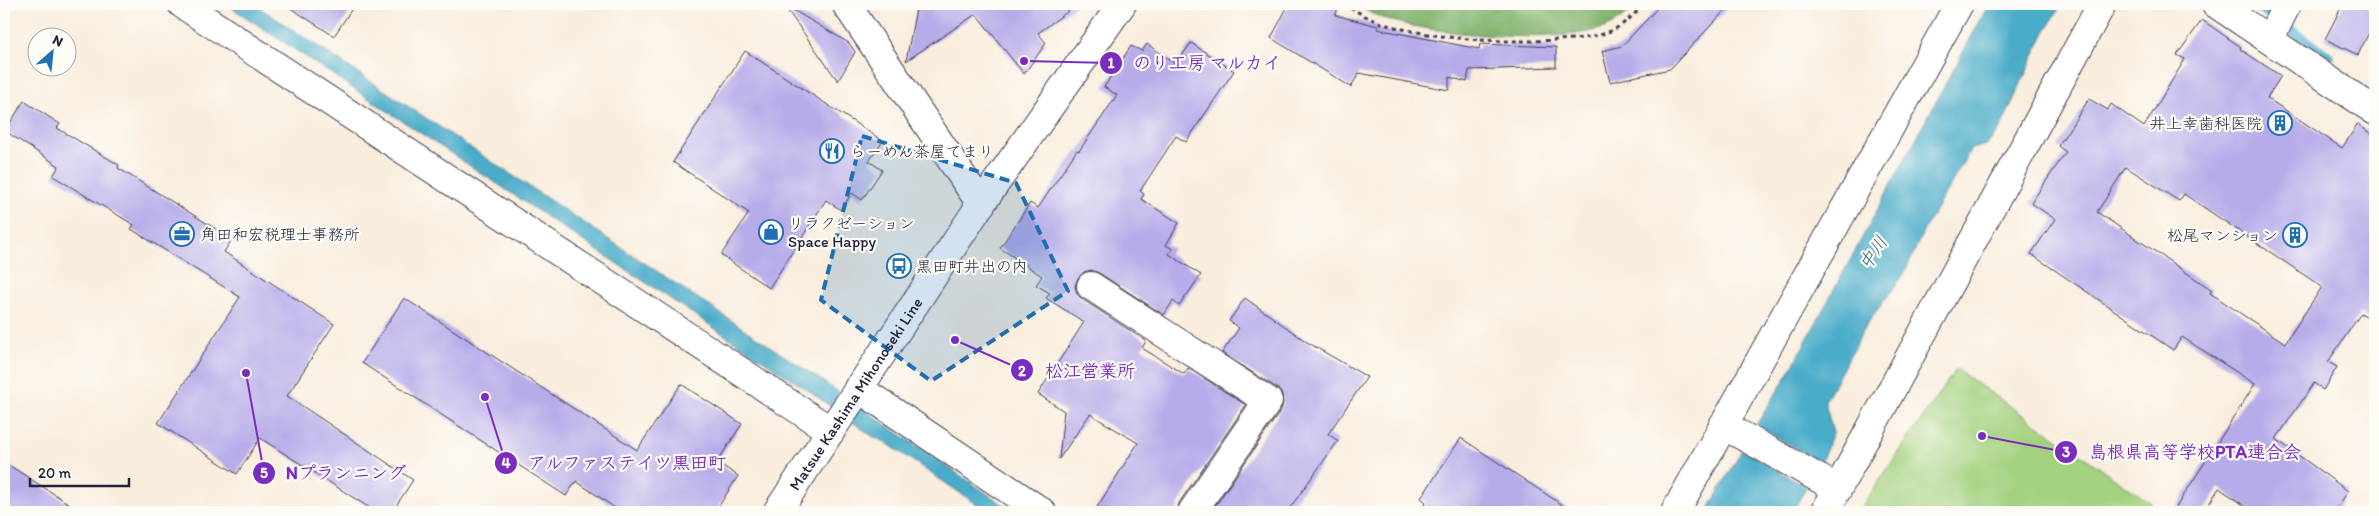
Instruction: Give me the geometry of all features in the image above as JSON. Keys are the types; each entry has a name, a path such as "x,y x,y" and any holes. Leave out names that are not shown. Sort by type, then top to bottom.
{"street":[{"path":"182,4 832,428"},
{"path":"846,4 981,204"},
{"name":"Matsue Kashima Mihonoseki Line","path":"777,512 981,204 1122,4"},
{"path":"1674,512 1730,428 1959,4"},
{"path":"1825,512 1833,486 2102,4"},
{"path":"2216,4 2375,111"},
{"path":"2270,39 2287,4"},
{"path":"1090,286 1268,401 1192,512"},
{"path":"855,392 1042,512"},
{"path":"1730,428 1833,486"}],"path":[{"path":"1343,4 1386,25 1460,39 1534,41 1584,38 1612,30 1646,4"}],"highlighted area":[{"path":"862,136 1016,183 1068,291 931,381 821,300"}],"green space":[{"path":"1354,4 1638,4 1611,25 1591,31 1534,37 1468,34 1437,30 1389,20"},
{"path":"1956,369 2151,503 2144,512 1858,512"}],"water":[{"path":"226,4 254,4 818,378 1014,512 988,512"},
{"name":"中川","path":"1989,4 2062,4 2044,34 2000,129 1987,145 1971,149 1924,230 1904,274 1867,324 1825,401 1833,433 1821,463 1756,425 1787,376"},
{"path":"1742,450 1807,487 1792,512 1707,512"}],"building":[{"path":"284,4 355,4 334,36"},
{"path":"783,4 849,43 855,52 838,81"},
{"path":"917,4 1078,4 1038,33 1046,43 1024,74 976,14 906,61"},
{"path":"1289,4 1340,4 1335,15 1378,26 1377,29 1479,49 1480,44 1556,47 1556,67 1469,70 1467,82 1449,77 1449,90 1359,73 1351,87 1271,38"},
{"path":"1661,4 1731,4 1670,69 1610,82 1602,51 1622,46"},
{"path":"2343,4 2375,4 2375,20 2358,55 2325,39"},
{"path":"2202,20 2241,47 2240,49 2281,76 2267,98 2342,148 2358,124 2375,137 2375,322 2361,313 2328,362 2337,367 2323,390 2314,383 2276,439 2348,491 2335,512 2254,512 2219,488 2204,512 2173,512 2255,384 2182,337 2173,350 2031,254 2055,219 2031,203 2066,152 2058,146 2089,99 2108,110 2111,104 2144,127 2185,59 2177,55","holes":["2126,167 2179,201 2184,194 2322,287 2285,343 2210,293 2212,290 2097,212"]},
{"path":"1191,43 1234,71 1186,142 1176,136 1140,191 1144,194 1141,199 1179,223 1166,245 1173,249 1169,254 1201,275 1179,306 1173,301 1164,315 1099,273 1091,270 1084,272 1078,278 1075,286 1077,294 1082,299 1146,341 1142,348 1184,374 1188,368 1246,405 1179,503 1177,512 1094,512 1138,443 1090,414 1059,459 1064,411 1038,394 1084,322 1046,298 1050,293 1036,285 1042,276 1000,248 1030,203 1038,208 1117,95 1104,87 1131,46 1142,51 1147,44 1176,64"},
{"path":"745,51 883,141 869,161 882,170 862,200 852,193 841,210 826,200 769,288 721,255 749,213 673,162"},
{"path":"24,101 60,124 57,128 119,165 118,168 232,239 224,252 334,324 287,396 413,480 392,512 376,512 260,438 237,474 158,423 240,297 131,229 134,225 53,176 59,166 5,131"},
{"path":"404,298 637,450 681,384 742,424 717,462 738,476 715,512 621,512 576,481 566,496 362,363"},
{"path":"1245,298 1307,342 1367,377 1328,434 1338,441 1287,512 1211,512 1281,410 1283,403 1282,394 1277,388 1222,353 1239,328 1229,321"},
{"path":"1461,438 1573,512 1420,512 1426,502 1421,498"},
{"path":"4,462 82,512 4,512"}],"waterway":[{"path":"2253,4 2269,15"},
{"path":"2287,27 2329,56"}],"place":[{"name":"のり工房 マルカイ","path":"1024,61"},
{"name":"井上幸歯科医院","path":"2280,123"},
{"name":"らーめん茶屋てまり","path":"832,151"},
{"name":"リラクゼーション Space Happy","path":"771,232"},
{"name":"角田和宏税理士事務所","path":"182,234"},
{"name":"松尾マンション","path":"2295,235"},
{"name":"黒田町井出の内","path":"899,266"},
{"name":"松江営業所","path":"955,340"},
{"name":"Nプランニング","path":"246,373"},
{"name":"アルファステイツ黒田町","path":"485,397"},
{"name":"島根県高等学校PTA連合会","path":"1982,436"}]}
